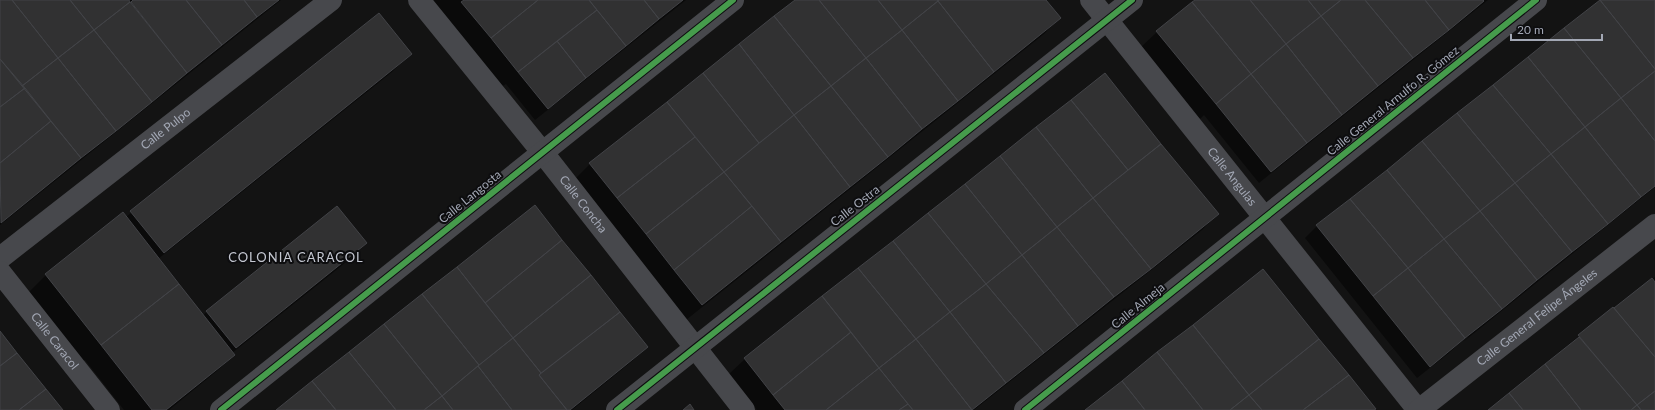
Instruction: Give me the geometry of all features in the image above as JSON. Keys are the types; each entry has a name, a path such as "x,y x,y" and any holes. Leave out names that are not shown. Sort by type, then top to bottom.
{"street":[{"name":"Calle Pulpo","path":"0,258 331,0"},
{"name":"Calle Concha","path":"418,0 543,153 744,410"},
{"name":"Calle Langosta","path":"221,410 733,0"},
{"name":"Calle Angulas","path":"1090,0 1419,410"},
{"name":"Calle Ostra","path":"617,410 1132,0"},
{"name":"Calle General Arnulfo R. Gómez","path":"1265,218 1536,0"},
{"name":"Calle Almeja","path":"1025,410 1265,218"},
{"name":"Calle General Felipe Ángeles","path":"1419,410 1655,225"},
{"name":"Calle Caracol","path":"0,272 109,410"}],"building":[{"path":"0,0 12,0 58,58 22,86 0,59"},
{"path":"12,0 70,0 94,30 58,58"},
{"path":"70,0 129,0 130,2 94,30"},
{"path":"133,0 186,0 222,45 187,73 131,2"},
{"path":"186,0 244,0 257,17 222,45"},
{"path":"244,0 279,0 257,17"},
{"path":"464,0 538,0 491,38 461,2"},
{"path":"538,0 589,0 597,10 518,72 491,38"},
{"path":"589,0 644,0 659,19 626,46"},
{"path":"644,0 683,0 659,19"},
{"path":"795,0 819,0 866,58 831,86 774,16"},
{"path":"819,0 878,0 902,30 866,58"},
{"path":"878,0 937,0 938,1 902,30"},
{"path":"1046,0 1061,18 994,72 938,1"},
{"path":"1195,0 1250,0 1286,44 1251,74 1192,2"},
{"path":"1250,0 1308,0 1321,16 1286,44"},
{"path":"1308,0 1341,0 1321,16"},
{"path":"1341,0 1365,0 1413,58 1378,86 1321,16"},
{"path":"1365,0 1425,0 1449,30 1413,58"},
{"path":"1425,0 1483,0 1484,1 1449,30"},
{"path":"1600,0 1655,69 1655,71 1621,98 1564,28"},
{"path":"1600,0 1655,0 1655,69"},
{"path":"938,1 994,72 958,101 902,30"},
{"path":"130,2 187,73 152,102 94,30"},
{"path":"1192,2 1251,74 1216,104 1156,31"},
{"path":"597,10 626,46 586,78 557,41"},
{"path":"379,13 412,54 164,253 130,211"},
{"path":"774,16 831,86 794,115 739,44"},
{"path":"1321,16 1378,86 1342,115 1286,44"},
{"path":"1564,28 1621,98 1585,127 1528,57"},
{"path":"94,30 152,102 116,131 58,58"},
{"path":"902,30 958,101 922,129 866,58"},
{"path":"557,41 586,78 548,109 518,72"},
{"path":"739,44 794,115 759,143 703,73"},
{"path":"1286,44 1342,115 1307,143 1251,74"},
{"path":"1528,57 1585,127 1551,154 1493,85"},
{"path":"58,58 116,131 81,158 22,86"},
{"path":"866,58 922,129 888,157 831,86"},
{"path":"0,59 25,88 0,107"},
{"path":"1655,71 1655,141 1621,98"},
{"path":"703,73 759,143 724,172 667,102"},
{"path":"1105,73 1161,144 1128,170 1071,100"},
{"path":"1251,74 1307,143 1271,172 1216,104"},
{"path":"1493,85 1551,154 1515,183 1457,113"},
{"path":"831,86 888,157 850,187 794,115"},
{"path":"25,88 51,121 0,163 0,107"},
{"path":"1621,98 1655,141 1655,186 1641,197 1585,127"},
{"path":"1071,100 1128,170 1093,198 1036,127"},
{"path":"667,102 695,137 617,198 589,163"},
{"path":"1457,113 1515,183 1480,211 1422,141"},
{"path":"794,115 850,187 781,242 724,172"},
{"path":"51,121 81,158 1,223 0,163"},
{"path":"1036,127 1093,198 1057,227 1000,156"},
{"path":"1585,127 1641,197 1608,224 1551,154"},
{"path":"695,137 724,172 646,234 617,198"},
{"path":"1422,141 1480,211 1444,239 1387,170"},
{"path":"1161,144 1219,214 1151,269 1093,198"},
{"path":"1551,154 1608,224 1572,252 1515,183"},
{"path":"1000,156 1057,227 1022,255 965,184"},
{"path":"1387,170 1444,239 1408,268 1350,199"},
{"path":"724,172 752,206 674,270 646,234"},
{"path":"1515,183 1572,252 1537,280 1480,211"},
{"path":"965,184 1022,255 986,284 928,213"},
{"path":"1093,198 1151,269 1114,297 1057,227"},
{"path":"1350,199 1408,268 1373,296 1316,225"},
{"path":"535,205 562,240 485,303 457,267"},
{"path":"337,206 367,243 236,348 206,311"},
{"path":"752,206 781,242 702,305 674,270"},
{"path":"1480,211 1537,280 1502,309 1444,239"},
{"path":"123,212 179,284 101,345 45,274"},
{"path":"928,213 986,284 950,312 893,241"},
{"path":"1057,227 1114,297 1078,326 1022,255"},
{"path":"1444,239 1502,309 1465,338 1408,268"},
{"path":"562,240 591,275 513,338 485,303"},
{"path":"893,241 950,312 916,339 858,268"},
{"path":"1022,255 1078,326 1044,353 986,284"},
{"path":"457,267 513,338 479,365 422,294"},
{"path":"858,268 916,339 879,368 822,296"},
{"path":"1408,268 1465,338 1430,367 1373,296"},
{"path":"1263,269 1319,339 1249,395 1193,325"},
{"path":"591,275 620,312 541,373 513,338"},
{"path":"1652,278 1655,282 1655,357 1614,308"},
{"path":"179,284 235,355 166,410 152,410 101,345"},
{"path":"986,284 1044,353 1006,383 950,312"},
{"path":"422,294 479,365 442,396 384,324"},
{"path":"822,296 851,332 773,395 744,358"},
{"path":"1613,307 1655,357 1655,391 1637,405 1578,335"},
{"path":"620,312 648,347 570,410 567,410 539,375"},
{"path":"950,312 1006,383 972,410 916,339"},
{"path":"384,324 442,396 424,410 396,410 349,352"},
{"path":"1193,325 1249,395 1230,410 1203,410 1157,352"},
{"path":"0,331 17,353 0,366"},
{"path":"851,332 879,368 826,410 785,410 773,395"},
{"path":"1579,337 1637,405 1631,410 1581,410 1545,364"},
{"path":"513,338 541,373 539,375 567,410 512,410 478,366"},
{"path":"916,339 972,410 913,410 879,368"},
{"path":"1319,339 1349,375 1303,410 1262,410 1249,395"},
{"path":"349,352 396,410 336,410 312,381"},
{"path":"1157,352 1203,410 1145,410 1122,381"},
{"path":"17,353 46,389 19,410 0,410 0,366"},
{"path":"1545,364 1581,410 1523,410 1509,393"},
{"path":"478,366 512,410 453,410 442,396"},
{"path":"879,368 908,404 899,410 826,410"},
{"path":"1349,375 1376,409 1303,410"},
{"path":"312,381 336,410 276,410"},
{"path":"1122,381 1145,410 1085,410"},
{"path":"46,389 63,410 19,410"},
{"path":"1655,391 1655,410 1641,410 1637,405"},
{"path":"1509,393 1523,410 1488,410"},
{"path":"1249,395 1262,410 1230,410"},
{"path":"442,396 453,410 424,410"},
{"path":"690,404 694,410 683,410"},
{"path":"908,404 913,410 899,410"},
{"path":"1637,405 1641,410 1631,410"}],"cycle path":[{"path":"221,410 733,0"},
{"path":"617,410 1132,0"},
{"path":"1025,410 1536,0"}],"district":[{"name":"COLONIA CARACOL","path":"296,257"}]}
